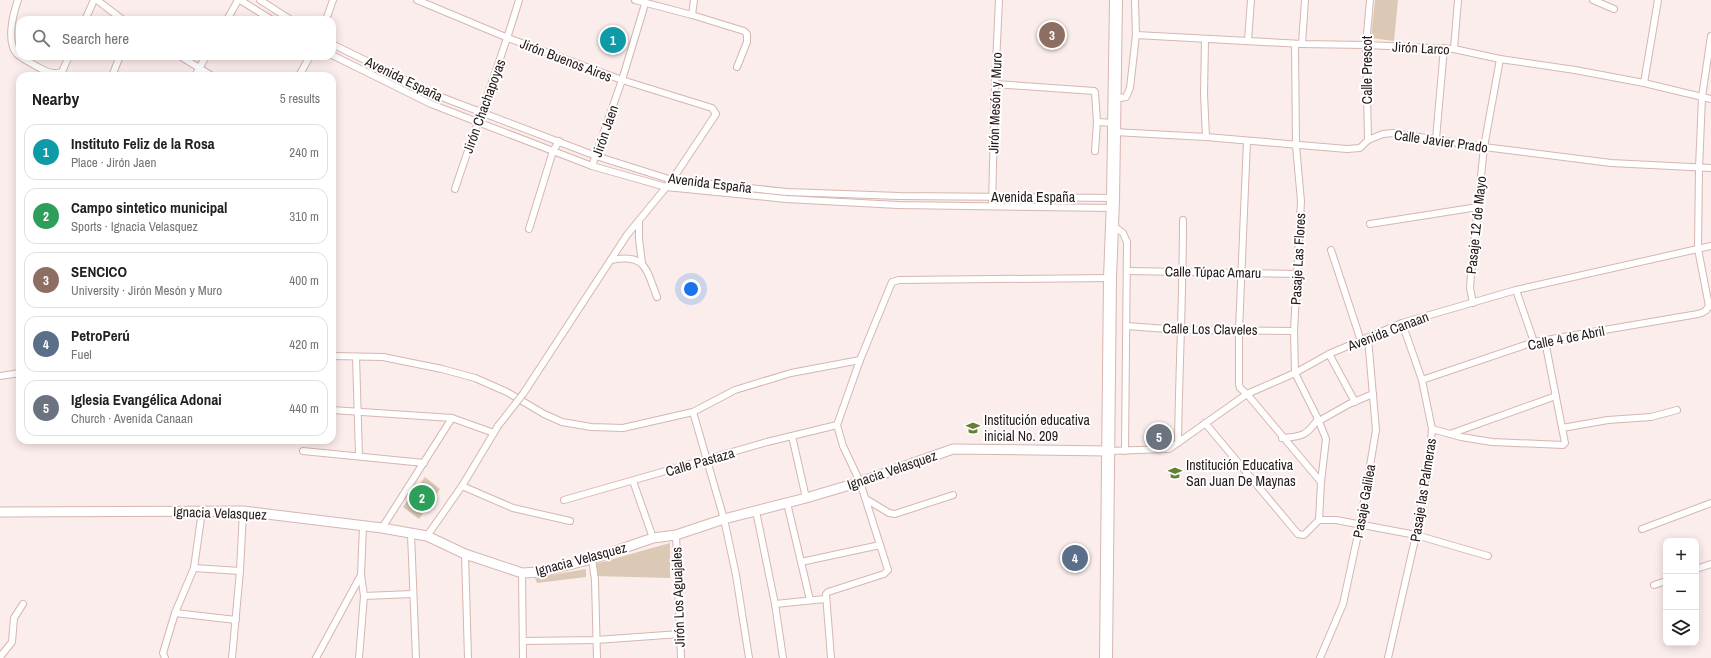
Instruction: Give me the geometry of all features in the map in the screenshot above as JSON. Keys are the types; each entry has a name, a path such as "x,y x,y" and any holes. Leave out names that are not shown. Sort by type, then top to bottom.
{"highway":[{"path":"1106,658 1110,278 1113,203 1116,0"}],"main road":[{"name":"Ignacia Velasquez","path":"0,512 243,511 382,528 427,536 465,554 522,573 541,572 592,559 653,538 676,535 724,519 806,498 860,482 953,449 1108,451"}],"street":[{"path":"16,52 14,50 11,30 18,0"},
{"path":"87,16 94,0"},
{"path":"97,0 118,16"},
{"path":"229,16 239,0 265,16"},
{"path":"260,0 285,16"},
{"path":"327,16 333,0"},
{"name":"Jirón Buenos Aires","path":"417,0 508,38 622,80 712,108 716,114 672,180"},
{"name":"Jirón Chachapoyas","path":"455,189 477,122 508,38 519,0"},
{"path":"635,0 645,4 692,15 738,29 747,34 747,42 737,67"},
{"path":"692,15 694,0"},
{"name":"Jirón Mesón y Muro","path":"992,206 995,84 1000,0"},
{"path":"1114,99 1125,98 1128,96 1130,88 1136,35 1135,0"},
{"path":"1248,40 1251,0"},
{"name":"Pasaje Las Flores","path":"1295,373 1294,331 1301,201 1296,146 1299,44 1305,0"},
{"name":"Calle Prescot","path":"1368,140 1366,45 1370,0"},
{"path":"1454,49 1458,0"},
{"path":"1593,0 1614,9"},
{"path":"1644,83 1658,0"},
{"name":"Jirón Jaen","path":"592,166 622,80 645,4"},
{"name":"Jirón Larco","path":"1136,35 1205,40 1248,40 1299,44 1454,49 1500,59 1575,70 1644,83 1711,99"},
{"path":"1710,306 1698,249 1702,97 1710,53 1711,36"},
{"path":"1205,40 1204,94 1206,137"},
{"name":"Avenida España","path":"336,46 436,95 481,113 596,156 672,180 787,192 899,196 992,197 1113,203"},
{"path":"1436,139 1444,48"},
{"name":"Avenida España","path":"336,57 431,104 592,166 666,187 786,199 898,205 992,206 1113,203"},
{"name":"Pasaje 12 de Mayo","path":"1472,303 1470,288 1484,147 1500,59"},
{"path":"26,60 47,72"},
{"path":"62,72 67,60"},
{"path":"114,72 118,60"},
{"path":"187,60 206,72"},
{"path":"197,72 203,60"},
{"path":"301,72 308,60"},
{"path":"995,84 1091,90 1095,92 1097,122 1095,150"},
{"name":"Calle Javier Prado","path":"1097,122 1114,127 1247,142 1347,149 1360,148 1368,140 1383,134 1393,133 1484,147 1611,163 1711,168"},
{"path":"529,228 553,151 558,141"},
{"path":"1247,142 1239,330 1239,384 1240,388 1248,394 1282,438 1321,482"},
{"path":"427,536 462,486 498,426 522,394 627,235 672,180"},
{"path":"1370,224 1478,207"},
{"path":"639,220 638,239 642,263 648,272 657,297"},
{"path":"1178,443 1183,220"},
{"path":"1112,225 1126,237 1128,271 1125,451"},
{"name":"Avenida Canaan","path":"1108,451 1169,449 1248,394 1295,373 1329,354 1402,323 1516,290 1711,246"},
{"path":"1331,250 1361,341"},
{"path":"611,260 627,258 642,263"},
{"name":"Calle Túpac Amaru","path":"1128,271 1298,274"},
{"path":"831,658 825,598 828,592 887,572 888,570 866,499 860,482 843,446 837,425 860,360 893,281 1110,278"},
{"path":"1516,290 1534,342"},
{"name":"Calle 4 de Abril","path":"1422,380 1534,342 1703,313 1710,306"},
{"name":"Pasaje las Palmeras","path":"1388,658 1416,535 1430,452 1432,429 1422,380 1402,323"},
{"name":"Calle Los Claveles","path":"1127,326 1180,330 1294,331"},
{"name":"Pasaje Galilea","path":"1320,658 1343,604 1360,525 1376,430 1368,338"},
{"path":"1432,429 1461,437 1492,442 1561,445 1565,443 1545,341"},
{"path":"1329,354 1355,402"},
{"path":"336,356 383,357 475,378 507,392 544,414 562,422 623,428 693,412 742,388 791,374 860,360"},
{"path":"356,357 359,456"},
{"path":"1206,423 1294,531 1304,535 1319,520 1321,482 1326,439 1319,420 1295,373"},
{"path":"0,376 16,374"},
{"path":"1282,438 1295,438 1306,434 1319,420 1372,394"},
{"path":"1450,434 1556,396"},
{"path":"336,410 452,418 494,433"},
{"path":"1562,428 1608,420 1651,417 1677,410"},
{"path":"693,412 724,519 736,575 749,658"},
{"path":"382,528 452,418"},
{"name":"Calle Pastaza","path":"564,500 792,436 837,425"},
{"path":"792,436 801,467 806,498"},
{"path":"303,451 424,463"},
{"path":"633,481 653,538"},
{"path":"462,486 513,508 570,521"},
{"path":"866,499 889,513 895,514 953,495"},
{"path":"787,503 810,600"},
{"path":"1642,529 1711,503"},
{"path":"165,658 163,653 176,613 194,568 202,511"},
{"path":"232,658 240,571 243,511"},
{"path":"756,511 775,604 783,658"},
{"path":"1319,520 1336,520 1416,535 1488,556"},
{"path":"359,658 364,596 361,575 363,526"},
{"path":"411,534 416,658"},
{"name":"Jirón Los Aguajales","path":"676,535 681,658"},
{"path":"801,562 880,545"},
{"path":"465,554 468,658"},
{"path":"592,559 595,580 597,658"},
{"path":"1699,568 1711,564"},
{"path":"194,568 240,571"},
{"path":"522,573 523,658"},
{"path":"316,658 361,575"},
{"path":"1654,585 1663,582"},
{"path":"364,596 413,594"},
{"path":"775,604 825,598"},
{"path":"0,657 12,642 14,618 23,604"},
{"path":"176,613 236,620"},
{"path":"523,641 596,640 680,634"}],"shaded area":[{"path":"1375,0 1398,0 1394,41 1371,38"},
{"path":"425,477 440,489 419,519 403,507"},
{"path":"670,543 670,578 594,576 592,565"},
{"path":"586,569 586,577 537,583 535,578"}],"place":[{"name":"SENCICO","path":"1052,35"},
{"name":"Instituto Feliz de la Rosa","path":"613,40"},
{"name":"Institución educativa inicial No. 209","path":"973,428"},
{"name":"Iglesia Evangélica Adonai","path":"1159,437"},
{"name":"Institución Educativa San Juan De Maynas","path":"1175,473"},
{"name":"Campo sintetico municipal","path":"422,498"},
{"name":"PetroPerú","path":"1075,558"}]}
